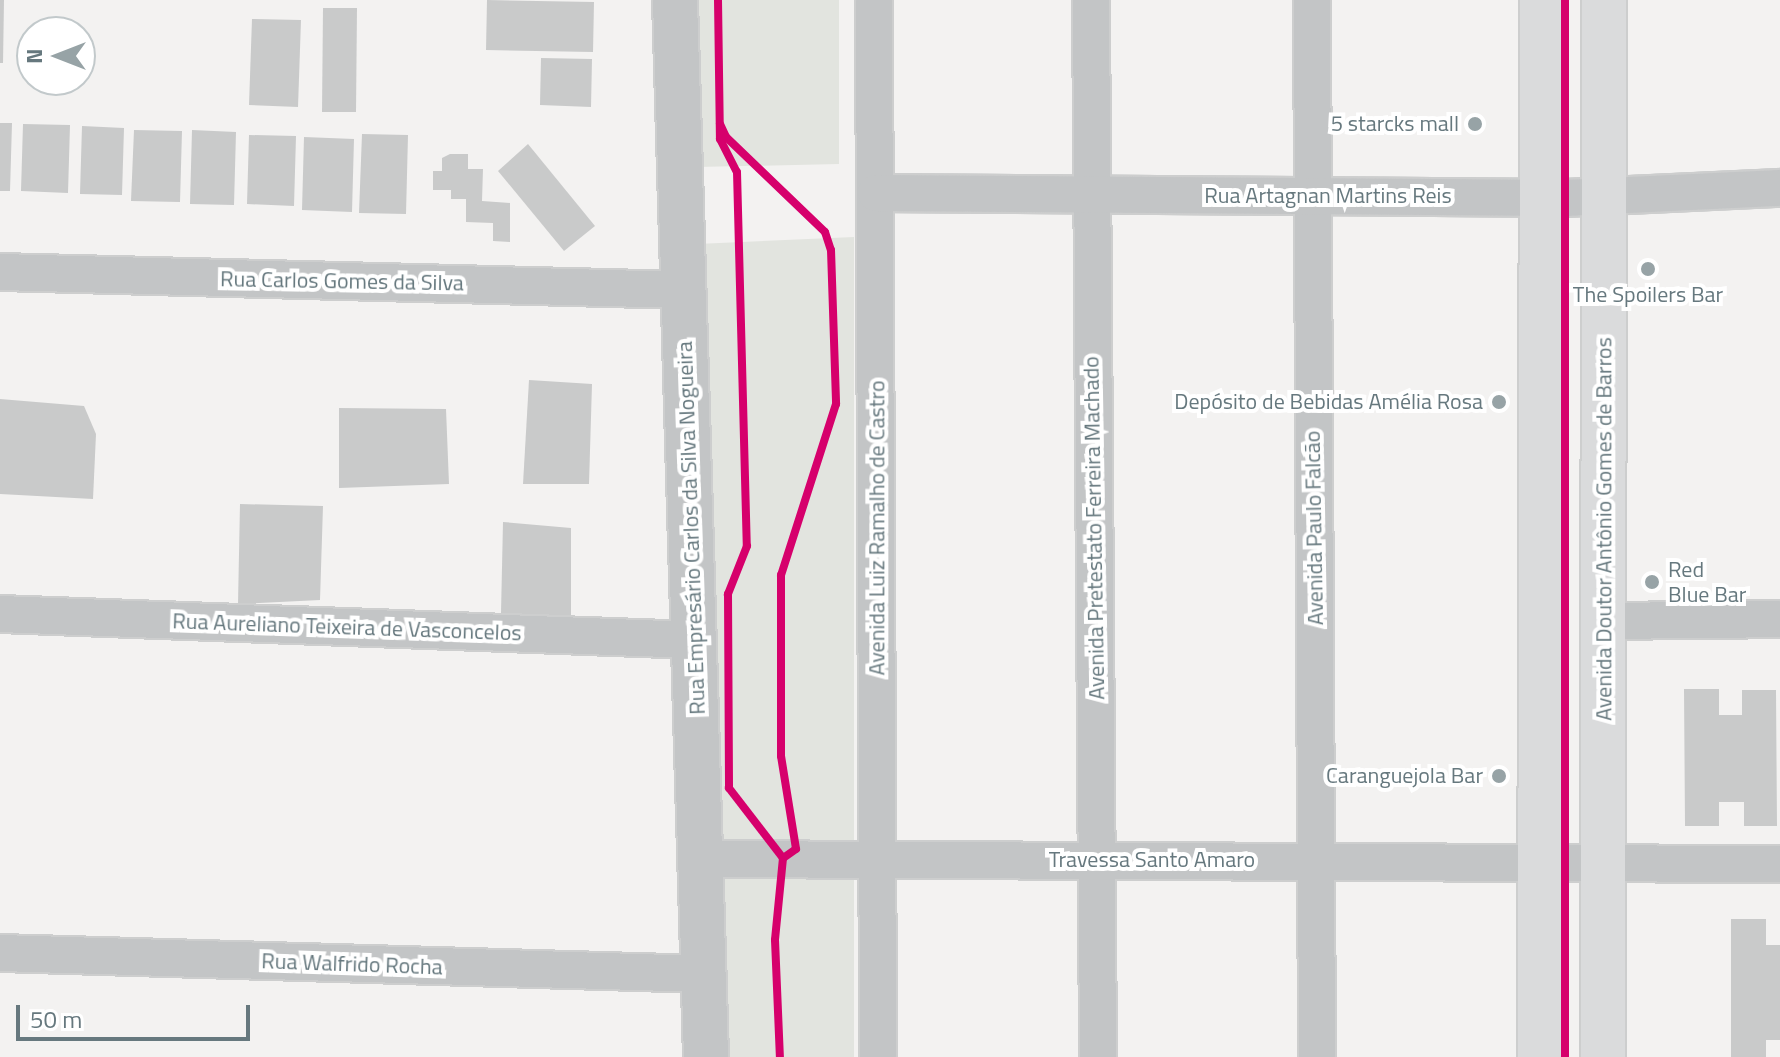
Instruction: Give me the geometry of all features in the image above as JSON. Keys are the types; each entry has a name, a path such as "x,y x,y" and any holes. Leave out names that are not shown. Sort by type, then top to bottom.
{"main road":[{"path":"1540,1057 1542,0"},
{"name":"Avenida Doutor Antônio Gomes de Barros","path":"1603,1057 1604,0"}],"street":[{"name":"Rua Empresário Carlos da Silva Nogueira","path":"675,0 706,1057"},
{"name":"Avenida Luiz Ramalho de Castro","path":"874,0 878,1057"},
{"name":"Avenida Pretestato Ferreira Machado","path":"1091,0 1089,195 1099,861 1098,1057"},
{"name":"Avenida Paulo Falcão","path":"1312,0 1310,196 1318,861 1317,1057"},
{"name":"Rua Artagnan Martins Reis","path":"876,193 1542,198 1780,188"},
{"name":"Rua Carlos Gomes da Silva","path":"0,272 684,290"},
{"name":"Rua Aureliano Teixeira de Vasconcelos","path":"0,614 694,640"},
{"path":"1603,621 1780,619"},
{"name":"Travessa Santo Amaro","path":"700,859 878,857 1604,867 1780,864"},
{"name":"Rua Walfrido Rocha","path":"0,953 703,974"}],"shaded area":[{"path":"693,0 839,0 839,164 697,167"},
{"path":"854,237 854,1057 719,1057 697,244"}],"building":[{"path":"0,0 4,0 3,63 0,63"},
{"path":"487,0 594,2 593,52 486,50"},
{"path":"323,8 357,8 356,112 322,112"},
{"path":"252,19 301,20 298,107 249,105"},
{"path":"541,58 592,59 591,107 540,105"},
{"path":"0,123 12,123 10,191 0,191"},
{"path":"23,124 70,125 68,193 21,191"},
{"path":"82,126 124,128 122,195 80,194"},
{"path":"134,130 182,131 180,202 131,201"},
{"path":"192,130 236,132 234,205 190,204"},
{"path":"362,134 408,135 406,214 359,213"},
{"path":"249,135 296,136 294,206 247,204"},
{"path":"304,137 354,139 352,212 302,210"},
{"path":"528,144 595,226 564,251 498,171"},
{"path":"450,154 468,154 468,169 483,169 482,201 510,203 510,242 493,241 493,223 466,222 466,199 451,199 451,190 433,190 433,171 442,171 442,158"},
{"path":"529,380 592,384 589,484 523,484"},
{"path":"0,399 84,406 96,434 93,499 0,494"},
{"path":"339,408 446,409 449,484 339,488"},
{"path":"240,504 323,506 320,600 238,604"},
{"path":"503,522 571,528 571,619 501,613"},
{"path":"1684,689 1719,689 1719,715 1742,715 1742,690 1776,690 1777,826 1744,826 1744,802 1719,802 1719,826 1685,826"},
{"path":"1731,919 1766,919 1766,945 1780,945 1780,1040 1766,1040 1766,1057 1731,1057"}],"cycle path":[{"path":"718,0 720,139 737,172 747,546 728,594 729,788 783,858"},
{"path":"1565,0 1565,1057"},
{"path":"720,124 726,137 825,232 831,250 836,404 781,575 781,756 796,849 783,858 775,940 780,1057"}],"place":[{"name":"5 starcks mall","path":"1475,124"},
{"name":"The Spoilers Bar","path":"1648,269"},
{"name":"Depósito de Bebidas Amélia Rosa","path":"1499,402"},
{"name":"Red Blue Bar","path":"1652,582"},
{"name":"Caranguejola Bar","path":"1499,776"}]}
